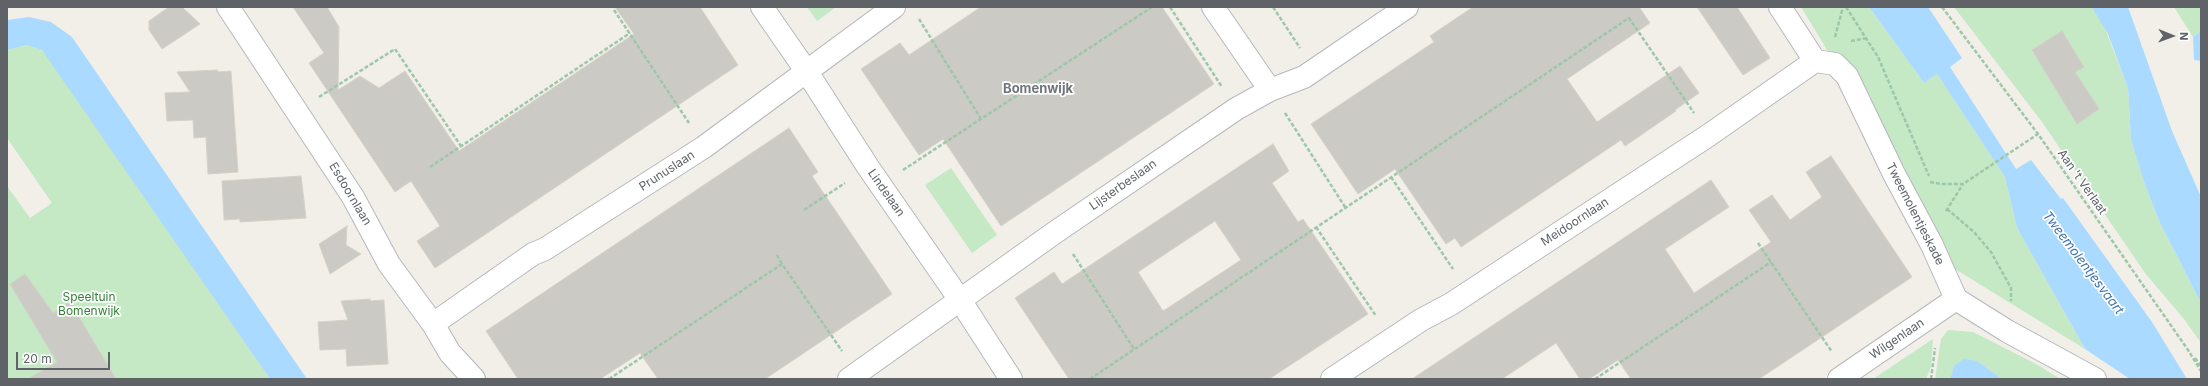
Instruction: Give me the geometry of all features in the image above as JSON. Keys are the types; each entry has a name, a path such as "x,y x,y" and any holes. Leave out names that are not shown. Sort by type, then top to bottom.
{"street":[{"name":"Esdoornlaan","path":"228,7 298,110 353,197 389,264 433,324 450,353 474,379"},
{"name":"Lindelaan","path":"762,7 807,72 874,176 960,300 1011,379"},
{"name":"Prunuslaan","path":"433,324 533,254 545,249 704,146 894,7"},
{"path":"1213,7 1270,90"},
{"name":"Lijsterbeslaan","path":"853,376 1236,109 1270,90 1304,77 1407,7"},
{"path":"1780,7 1815,61"},
{"name":"Meidoornlaan","path":"1332,379 1469,292 1709,135 1815,61"},
{"name":"Tweemolentjeskade","path":"1815,61 1835,64 1847,76 1894,174 1932,245 1956,299"},
{"path":"1956,299 2007,331 2095,379"},
{"name":"Wilgenlaan","path":"1843,376 1956,299"}],"path":[{"path":"804,210 874,176 981,119 1152,7"},
{"path":"1170,7 1236,109"},
{"path":"1273,7 1314,70"},
{"path":"1846,7 1867,38 1886,72 1932,188"},
{"name":"Aan 't Verlaat","path":"1942,7 2038,134 2201,371"},
{"path":"614,10 704,146"},
{"path":"915,14 981,119"},
{"path":"1090,379 1629,18 1709,135"},
{"path":"430,167 630,34"},
{"path":"298,110 395,49 461,146"},
{"path":"1270,90 1345,207"},
{"path":"1894,174 1942,184 1963,184 1994,165 2038,134"},
{"path":"1391,177 1469,292"},
{"path":"1947,209 1974,232 1991,252 2011,288 2007,331"},
{"path":"1316,227 1392,340"},
{"path":"1758,243 1843,376"},
{"path":"1069,249 1134,349"},
{"path":"777,255 853,376"},
{"path":"1595,379 1771,262"},
{"path":"609,379 782,264"},
{"path":"2188,350 2201,366"}],"green space":[{"path":"807,7 836,7 817,21"},
{"path":"1801,7 1869,7 1924,83 1937,74 2005,177 2017,228 2085,349 1955,269 1854,94"},
{"path":"1954,7 2092,7 2101,18 2128,88 2131,140 2144,182 2159,221 2201,303 2201,343 2184,319 2145,273 2042,122"},
{"path":"2174,7 2201,7 2201,31 2193,37"},
{"name":"Speeltuin Bomenwijk","path":"27,45 42,50 58,70 270,379 9,379 7,376 7,186 30,218 52,203 7,138 7,50"},
{"path":"951,168 997,235 972,253 925,185"},
{"path":"1948,330 1973,332 2038,365 2060,379 2002,379 1977,361 1954,366 1950,379 1935,379 1941,339"},
{"path":"1933,339 1931,367 1926,379 1873,379"}],"water":[{"name":"Tweemolentjesvaart","path":"1869,7 1928,7 1962,58 1950,67 2016,169 2031,160 2061,199 2063,198 2152,322 2187,379 2130,379 2085,349 2017,228 2005,177 1937,74 1924,83"},
{"path":"2092,7 2128,7 2172,131 2201,197 2201,303 2159,221 2144,182 2131,140 2128,88 2108,34"},
{"path":"29,17 51,22 72,37 307,379 270,379 42,50 27,45 7,50 7,20"},
{"path":"2201,31 2201,61 2194,60 2193,37"},
{"path":"1964,359 1977,361 2002,379 1950,379 1954,366"}],"building":[{"path":"169,7 182,7 200,24 162,49 149,30 149,21"},
{"path":"293,7 327,7 339,27 338,90 360,76 379,88 405,71 459,151 634,34 615,7 700,7 738,65 435,268 417,241 440,226 411,181 395,192 309,63 324,53"},
{"path":"981,7 1162,7 1214,84 1001,226 943,139 919,155 861,69 900,43 909,55"},
{"path":"1473,7 1639,7 1650,23 1567,79 1597,122 1680,66 1699,93 1675,110 1676,111 1625,146 1621,140 1461,247 1455,238 1446,244 1395,169 1358,194 1311,124 1434,42 1430,36"},
{"path":"1697,7 1737,7 1770,58 1743,75"},
{"path":"2062,31 2084,67 2075,72 2099,109 2077,124 2032,50"},
{"path":"217,70 218,72 231,71 238,172 208,174 206,137 194,138 193,120 167,121 165,93 190,92 177,72"},
{"path":"789,128 818,172 812,176 892,294 765,379 658,379 640,353 600,379 518,379 486,331"},
{"path":"1273,144 1289,171 1272,183 1298,222 1303,219 1368,314 1269,379 1069,379 1015,298 1054,272 1062,284","holes":["1215,221 1241,260 1163,311 1138,272"]},
{"path":"1831,156 1912,277 1759,379 1631,379 1618,360 1589,379 1580,379 1556,343 1502,379 1412,379 1711,180 1729,207 1665,249 1694,293 1771,242 1749,210 1772,195 1790,220 1822,197 1806,172"},
{"path":"301,176 306,218 240,222 240,219 224,220 222,181"},
{"path":"347,226 346,245 361,254 330,274 319,244"},
{"path":"25,274 53,313 70,302 116,379 28,379 57,362 10,284"},
{"path":"370,299 370,301 384,300 388,364 347,366 346,349 320,350 318,322 348,320 341,301"}],"district":[{"name":"Bomenwijk","path":"1038,89"}]}
